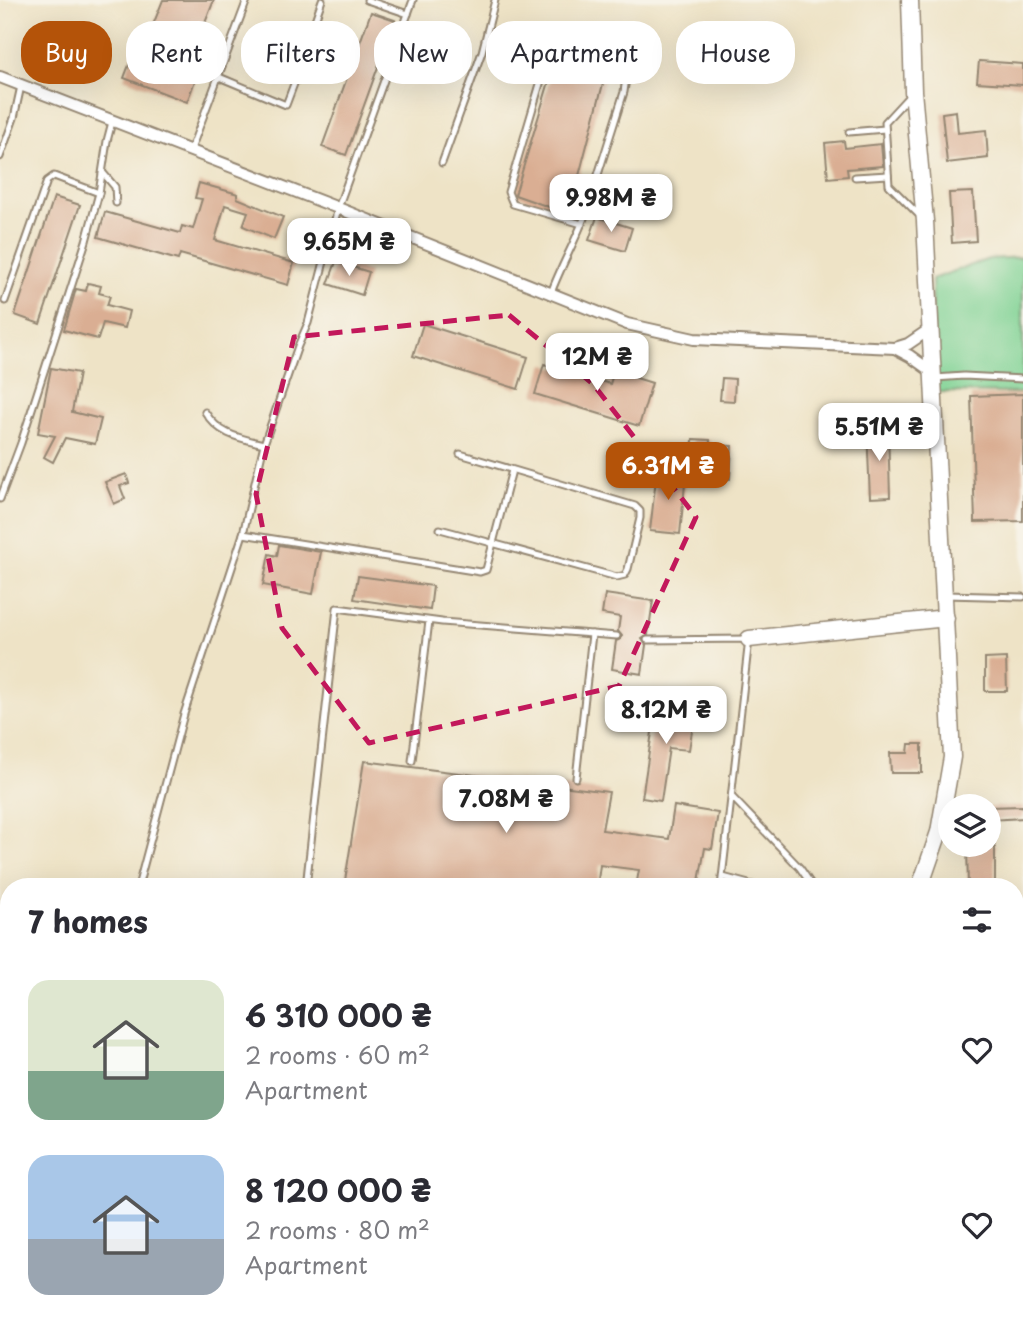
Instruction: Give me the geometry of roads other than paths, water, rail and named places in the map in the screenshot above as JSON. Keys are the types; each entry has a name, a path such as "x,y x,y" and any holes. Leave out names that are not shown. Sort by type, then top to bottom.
{"main road":[{"path":"910,0 914,91 925,221 952,757 939,832 923,878"},
{"path":"750,639 946,618"}],"street":[{"path":"0,77 627,324 694,340 895,348 908,344 930,329"},
{"path":"895,348 931,374"}],"lane":[{"path":"227,55 247,0"},
{"path":"315,21 322,0"},
{"path":"367,0 408,14"},
{"path":"140,878 184,714 243,534 264,444 308,323 338,208 413,0"},
{"path":"442,163 482,52 495,0"},
{"path":"551,293 582,224 621,104 626,78 619,66 565,51 552,53 545,67 508,192 513,204 582,224"},
{"path":"227,80 286,105 294,84"},
{"path":"190,152 216,84"},
{"path":"0,157 14,118 21,86"},
{"path":"914,91 885,122 888,175 889,185 925,221"},
{"path":"0,499 21,443 99,193 112,122"},
{"path":"849,132 885,129"},
{"path":"103,173 115,187 116,203"},
{"path":"855,177 888,175"},
{"path":"5,301 47,181 54,176 99,193"},
{"path":"931,374 1023,379"},
{"path":"205,412 213,425 223,432 264,444"},
{"path":"440,529 617,578 625,575 628,569 640,518 640,511 635,506 460,454"},
{"path":"243,534 480,572 486,570 512,470"},
{"path":"945,595 1023,597"},
{"path":"307,878 337,608 429,621 617,636"},
{"path":"412,761 429,621"},
{"path":"576,778 592,634"},
{"path":"647,640 750,639 723,877 727,878"},
{"path":"732,797 807,878"}]}
